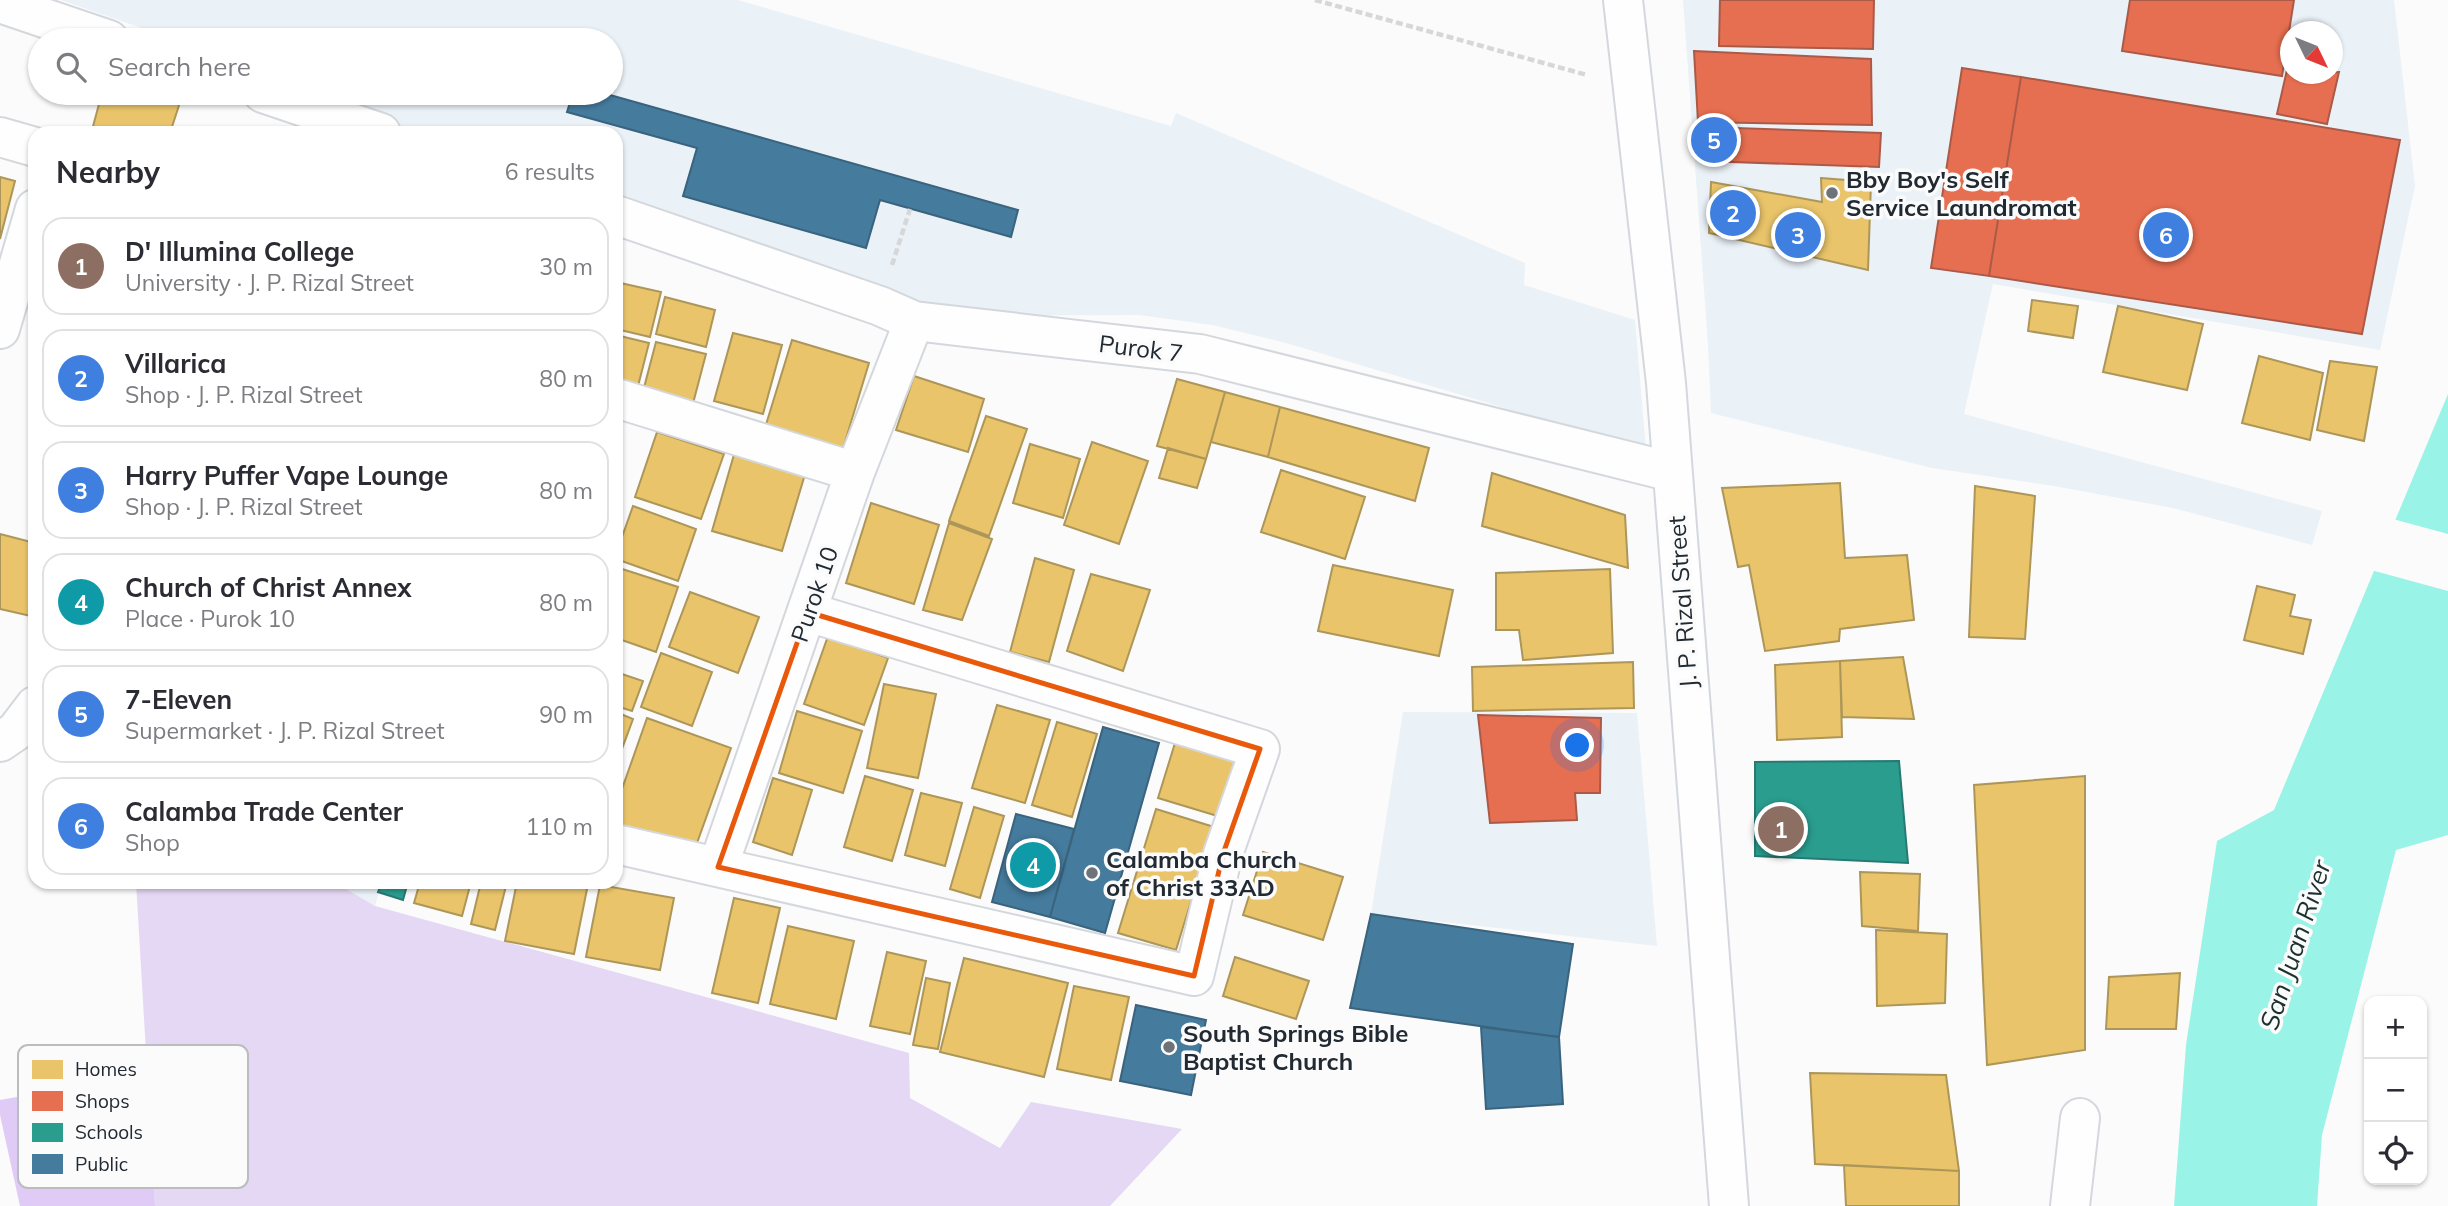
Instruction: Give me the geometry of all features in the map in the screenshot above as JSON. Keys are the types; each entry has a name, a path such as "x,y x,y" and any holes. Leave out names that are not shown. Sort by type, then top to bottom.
{"street":[{"name":"J. P. Rizal Street","path":"1622,0 1664,370 1729,1206"},
{"path":"0,3 74,28"},
{"path":"298,105 360,126"},
{"path":"0,137 28,145"},
{"name":"Purok 7","path":"623,217 880,306 914,321 1200,354 1672,472"},
{"path":"0,329 28,233"},
{"name":"Purok 10","path":"718,867 855,472 914,321"},
{"path":"623,408 855,472"},
{"path":"623,846 1194,976 1223,854 1261,749 808,612"},
{"path":"0,742 16,731 28,715"},
{"path":"2070,1206 2080,1118"}],"path":[{"path":"1315,0 1633,88"},
{"path":"891,267 910,209"}],"highlighted area":[{"path":"808,612 1260,749 1223,854 1194,976 718,867"}],"shaded area":[{"path":"61,0 738,0 1171,126 1176,113 1525,263 1524,285 1635,320 1646,450 1286,343 1212,325 1139,315 894,316 623,212 623,126 400,126 344,105 623,105 623,28 142,28"},
{"path":"1683,0 2394,0 2415,186 2380,350 1993,284 1964,414 2322,511 2312,545 2173,508 2054,486 1932,468 1711,413"},
{"path":"1403,712 1637,713 1657,946 1371,914"},
{"path":"136,889 346,889 375,906 909,1053 910,1098 1000,1148 1031,1102 1182,1129 1110,1206 155,1206 154,1188 248,1188 248,1045 146,1045"},
{"path":"346,889 380,889 375,906"},
{"path":"18,1097 18,1188 154,1188 155,1206 20,1206 0,1115 0,1100"}],"water":[{"name":"San Juan River","path":"2448,394 2448,835 2396,850 2322,1135 2317,1206 2174,1206 2186,1045 2217,841 2274,810"}],"pier":[{"path":"2393,519 2448,534 2448,591 2371,570"}],"building: Homes":[{"path":"99,105 179,105 172,126 93,126"},
{"path":"0,177 15,181 0,239"},
{"path":"1821,178 1871,182 1868,270 1709,233 1711,182 1822,202"},
{"path":"623,284 661,292 650,337 623,331"},
{"path":"665,297 715,310 706,347 656,334"},
{"path":"2032,300 2078,306 2073,338 2028,331"},
{"path":"2118,306 2203,324 2187,390 2103,372"},
{"path":"733,333 782,345 763,414 714,401"},
{"path":"623,337 649,343 636,394 623,391"},
{"path":"792,340 869,363 841,455 764,431"},
{"path":"656,342 706,354 691,411 641,399"},
{"path":"2259,356 2323,373 2310,440 2242,423"},
{"path":"2330,361 2377,367 2364,441 2317,430"},
{"path":"914,376 984,399 968,452 896,430"},
{"path":"1177,379 1225,392 1206,459 1157,446"},
{"path":"1225,392 1280,407 1268,457 1211,442"},
{"path":"1280,407 1429,448 1415,501 1268,457"},
{"path":"986,416 1027,429 989,536 949,521"},
{"path":"657,432 724,454 701,519 635,497"},
{"path":"1092,442 1148,461 1119,544 1064,525"},
{"path":"1030,444 1080,459 1063,518 1013,503"},
{"path":"1168,448 1206,459 1197,488 1159,478"},
{"path":"735,451 806,471 782,551 712,531"},
{"path":"1281,470 1365,497 1345,559 1261,532"},
{"path":"1492,473 1625,515 1628,568 1482,526"},
{"path":"1840,483 1845,558 1907,555 1914,620 1840,629 1839,641 1765,651 1749,565 1738,567 1722,488"},
{"path":"1975,486 2035,496 2025,639 1969,637"},
{"path":"871,503 939,525 914,604 846,583"},
{"path":"633,506 696,529 678,581 623,561 623,534"},
{"path":"949,523 992,539 962,620 923,610"},
{"path":"0,534 28,541 28,615 0,609"},
{"path":"1035,558 1074,570 1049,662 1010,652"},
{"path":"1333,565 1453,590 1439,656 1318,631"},
{"path":"623,569 678,587 656,652 623,640"},
{"path":"1610,569 1613,653 1523,660 1519,630 1496,630 1496,573"},
{"path":"1091,574 1150,590 1123,671 1067,651"},
{"path":"2257,586 2295,595 2290,616 2311,620 2303,654 2244,640"},
{"path":"690,592 759,617 738,673 669,647"},
{"path":"828,636 888,658 864,725 804,704"},
{"path":"661,653 712,672 692,726 641,707"},
{"path":"1903,657 1914,719 1842,717 1840,661"},
{"path":"1840,661 1842,737 1777,740 1775,665"},
{"path":"1633,662 1634,708 1473,711 1472,667"},
{"path":"623,674 643,681 632,711 623,708"},
{"path":"884,684 936,694 918,778 867,768"},
{"path":"997,705 1050,720 1025,803 972,788"},
{"path":"797,711 862,731 843,793 779,773"},
{"path":"623,715 633,719 623,746"},
{"path":"647,718 731,748 692,857 623,833 623,786"},
{"path":"1057,722 1097,734 1072,817 1032,805"},
{"path":"1175,743 1240,763 1224,818 1158,798"},
{"path":"865,776 913,790 892,861 844,847"},
{"path":"2085,776 2085,1050 1987,1065 1974,785"},
{"path":"773,778 812,790 792,855 753,842"},
{"path":"921,793 962,803 945,866 905,855"},
{"path":"974,807 1004,816 980,898 950,889"},
{"path":"1156,809 1214,827 1176,950 1118,933"},
{"path":"1263,852 1343,877 1323,940 1243,915"},
{"path":"1860,872 1920,874 1918,931 1862,926"},
{"path":"418,889 469,889 462,916 414,903"},
{"path":"479,889 505,889 495,930 471,924"},
{"path":"516,889 587,889 574,954 505,941"},
{"path":"599,889 623,889 674,898 660,970 586,957"},
{"path":"734,898 780,908 758,1003 712,993"},
{"path":"788,926 854,941 836,1019 770,1004"},
{"path":"1876,930 1947,934 1945,1003 1877,1006"},
{"path":"887,952 926,961 910,1034 870,1026"},
{"path":"1235,957 1309,981 1296,1019 1223,996"},
{"path":"964,958 1068,983 1044,1077 940,1052"},
{"path":"2180,973 2176,1029 2106,1029 2109,977"},
{"path":"926,978 950,983 938,1049 913,1045"},
{"path":"1074,986 1129,997 1111,1080 1057,1069"},
{"path":"1810,1073 1946,1075 1959,1171 1815,1164"},
{"path":"1844,1165 1959,1171 1959,1206 1846,1206"}],"building: Shops":[{"path":"1720,0 1874,0 1873,49 1719,46"},
{"path":"2130,0 2294,0 2291,21 2280,21 2280,76 2122,51"},
{"path":"1694,51 1871,59 1872,125 1698,122"},
{"path":"1962,68 2021,77 1989,276 1931,268"},
{"path":"2021,77 2400,140 2362,334 1989,276"},
{"path":"2284,84 2336,84 2327,124 2277,114"},
{"path":"1705,127 1881,133 1879,167 1703,161"},
{"path":"1478,715 1601,718 1600,793 1575,793 1577,820 1490,823"}],"building: Schools":[{"path":"1899,761 1908,863 1755,856 1755,762"},
{"path":"379,889 406,889 403,900 378,892"}],"building: Public":[{"path":"623,99 1018,210 1011,237 880,200 866,248 683,196 697,148 567,112 569,105 623,105"},
{"name":"Calamba Church of Christ 33AD","path":"1103,727 1159,743 1105,933 1050,917"},
{"path":"1016,814 1074,829 1050,917 992,902"},
{"path":"1371,914 1573,944 1559,1037 1350,1008"},
{"path":"1136,1005 1206,1020 1191,1095 1120,1081"},
{"path":"1481,1027 1559,1037 1563,1104 1486,1109"}],"place":[{"name":"7-Eleven","path":"1714,140"},
{"name":"Bby Boy's Self Service Laundromat","path":"1832,193"},
{"name":"Villarica","path":"1733,213"},
{"name":"Harry Puffer Vape Lounge","path":"1798,235"},
{"name":"Calamba Trade Center","path":"2166,235"},
{"name":"D' Illumina College","path":"1781,829"},
{"name":"Church of Christ Annex","path":"1033,865"},
{"name":"Calamba Church of Christ 33AD","path":"1092,873"},
{"name":"South Springs Bible Baptist Church","path":"1169,1047"}]}
